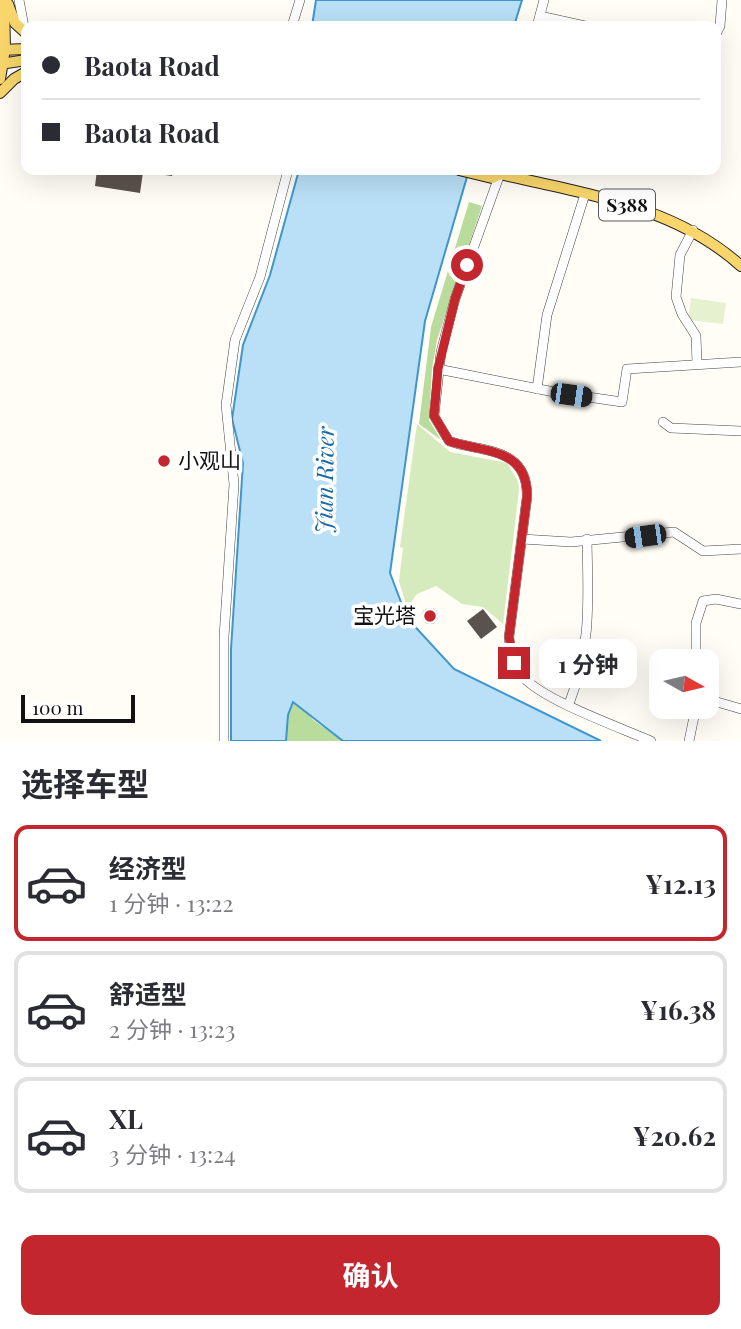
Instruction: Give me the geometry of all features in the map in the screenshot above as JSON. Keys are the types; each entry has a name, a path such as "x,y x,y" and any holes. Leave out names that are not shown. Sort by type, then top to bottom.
{"main road":[{"path":"5,0 15,23 21,28"},
{"path":"0,79 5,0"},
{"path":"2,50 21,48"},
{"path":"2,63 21,61"},
{"path":"0,93 21,75"},
{"name":"S388","path":"506,175 654,214 693,230 741,266"}],"street":[{"path":"19,0 23,21"},
{"path":"294,21 300,0"},
{"path":"538,21 544,0"},
{"path":"720,21 722,0"},
{"path":"224,741 224,637 234,484 234,455 225,412 233,349 260,277 287,175"},
{"path":"497,175 455,299 438,369 434,416 449,441 463,447 502,453 512,460 526,478 527,497 510,650 521,675 530,684 569,704 651,741"},
{"path":"537,389 547,314 585,194"},
{"path":"693,230 680,255 676,297 682,314 695,332 697,363"},
{"path":"438,369 537,389 622,402 627,369 741,362"},
{"path":"663,422 675,428 741,431"},
{"path":"522,539 587,540 674,532 703,551 741,549"},
{"path":"569,704 581,673 588,641 587,540"},
{"path":"696,649 696,623 703,601 716,599 741,604"},
{"path":"719,703 741,709"},
{"path":"689,741 694,719"}],"green space":[{"path":"469,202 482,206 437,340 432,369 429,420 441,440 419,424 431,327"},
{"path":"691,298 726,303 723,324 688,320"},
{"path":"417,424 450,452 507,463 518,481 503,624 483,607 462,604 436,586 417,594 407,608 399,581 403,548 400,547"},
{"path":"293,702 302,706 313,720 343,741 286,741 288,715"}],"water":[{"path":"316,0 522,0 516,21 313,21"},
{"name":"Jian River","path":"298,175 468,175 425,321 390,573 407,618 454,669 601,741 343,741 293,702 288,715 286,741 231,741 231,649 243,463 232,419 243,345 270,275"}],"building":[{"path":"96,175 143,175 140,193 95,186"},
{"name":"宝光塔","path":"430,608 438,616 430,624 422,616"},
{"path":"483,609 497,627 481,639 467,621"}],"place":[{"name":"小观山","path":"164,461"},
{"name":"宝光塔","path":"430,616"}],"route":[{"path":"467,265 441,352 434,416 436,424 449,441 463,447 502,453 521,469 526,478 527,497 509,637 514,663"}]}
